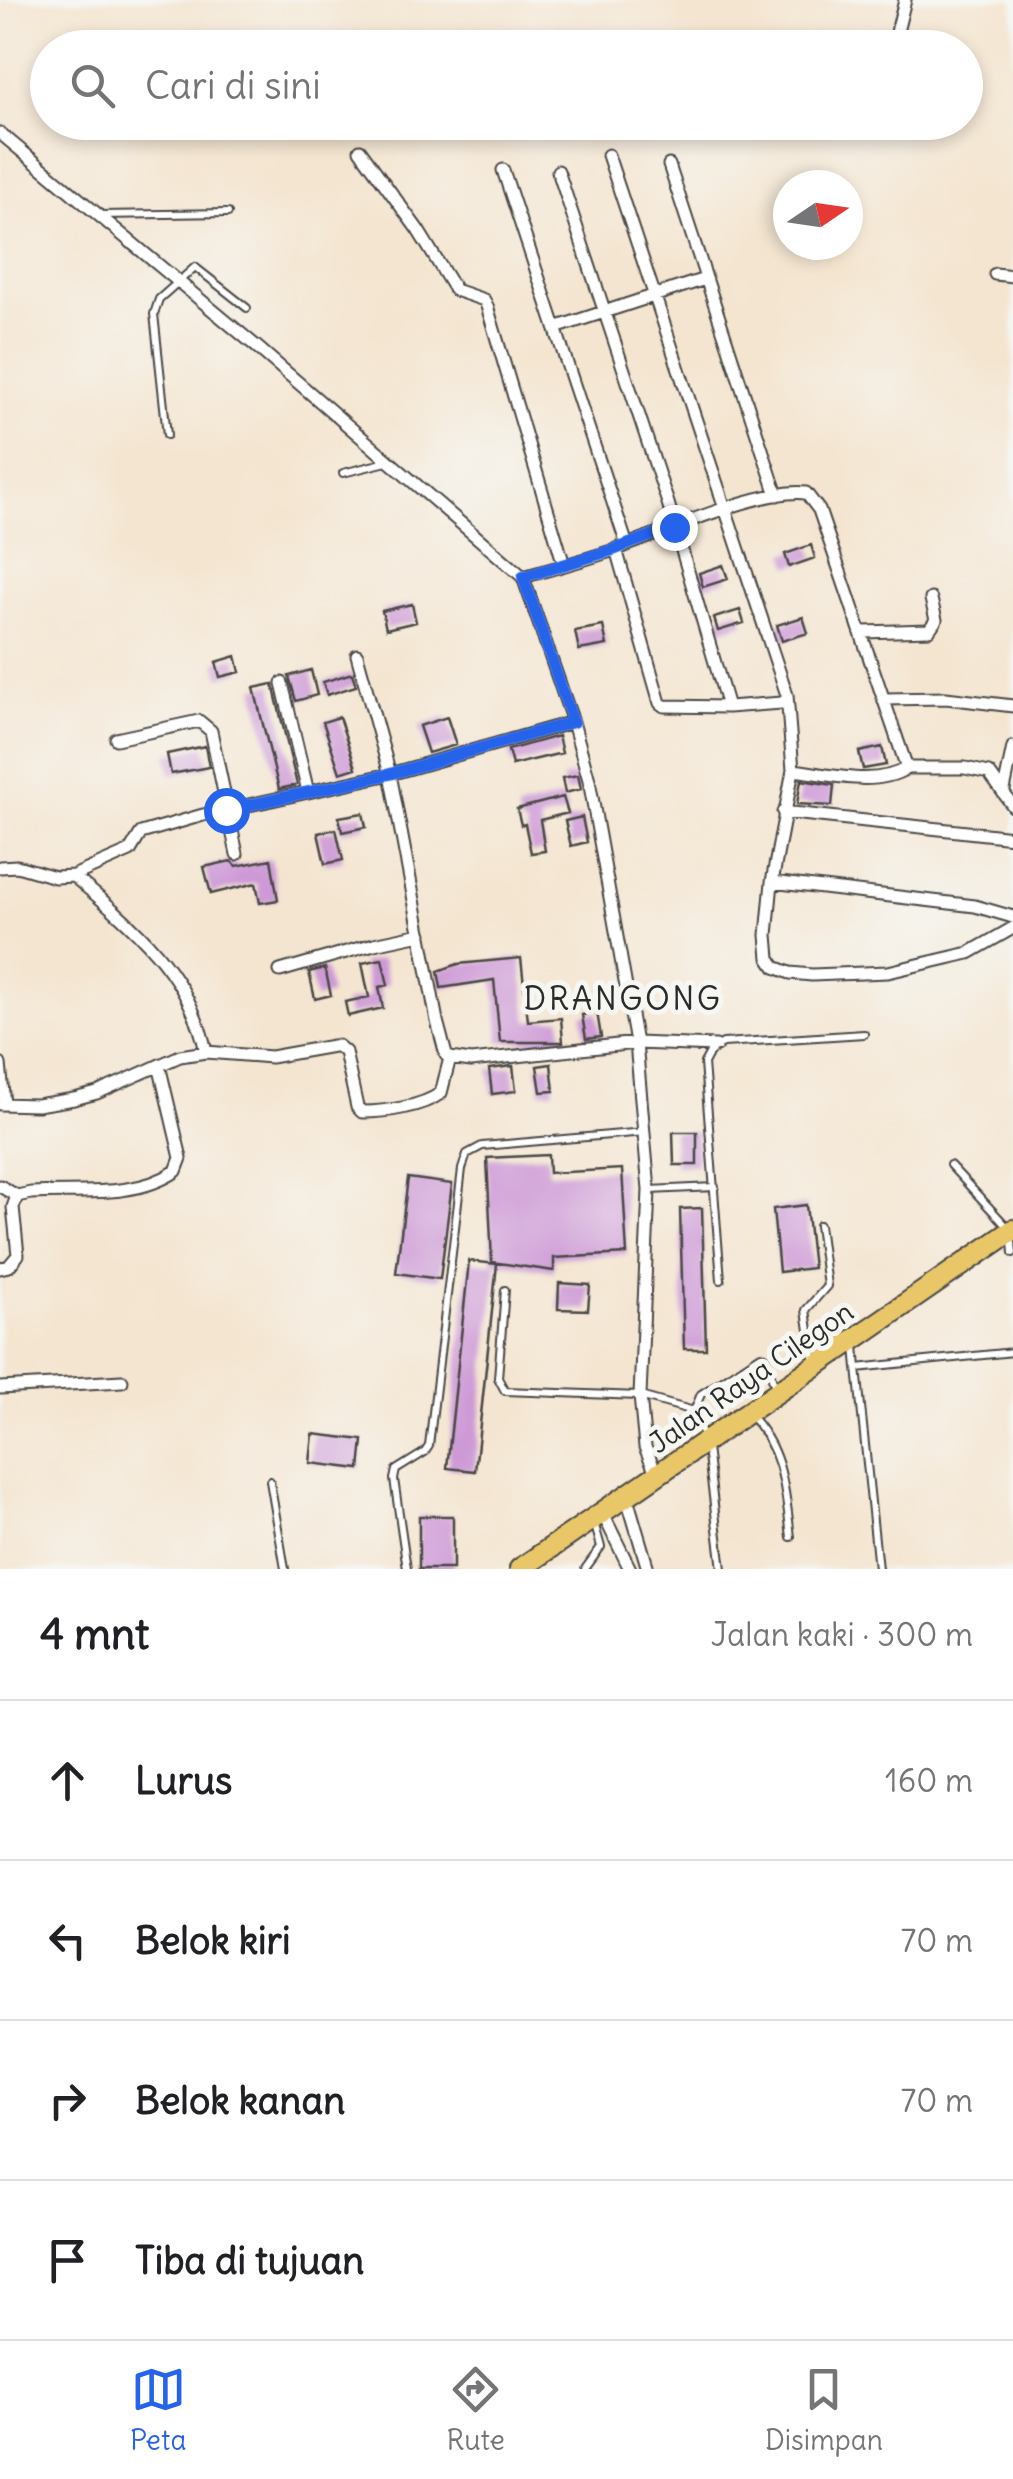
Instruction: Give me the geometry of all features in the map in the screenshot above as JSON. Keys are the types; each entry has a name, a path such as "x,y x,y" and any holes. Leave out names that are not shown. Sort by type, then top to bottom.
{"highway":[{"name":"Jalan Raya Cilegon","path":"520,1569 1012,1230"}],"street":[{"path":"898,30 905,0"},
{"path":"0,133 257,347 523,577 589,780 636,1043 650,1190 640,1396 646,1447 657,1475"},
{"path":"360,150 418,230 454,290 484,300 564,565"},
{"path":"608,155 786,700 792,770 772,882 769,958 774,967 790,973 856,976 919,966 969,952 1013,928"},
{"path":"669,165 776,495"},
{"path":"504,170 621,547 662,705 728,707 786,700"},
{"path":"558,171 728,707"},
{"path":"994,274 1013,276"},
{"path":"555,328 705,279"},
{"path":"523,577 725,509 793,491 806,493 819,510 907,768"},
{"path":"862,632 930,630 936,620 931,599"},
{"path":"0,1064 2,1104 37,1106 96,1093 180,1056 206,1052 272,1056 338,1046 344,1052 357,1107 366,1112 436,1097 444,1086 450,1058 437,1021 390,774 358,655"},
{"path":"282,683 308,792"},
{"path":"884,698 946,698 1013,706"},
{"path":"116,739 199,721 206,724 211,731 236,854"},
{"path":"0,867 17,866 55,878 73,876 130,851 141,833 390,774 573,722"},
{"path":"1004,790 1013,747"},
{"path":"792,770 871,778 907,768 965,768 989,773 1013,806"},
{"path":"784,812 1013,838"},
{"path":"73,876 133,925 153,948 190,1000 206,1052"},
{"path":"772,882 975,906 1011,915"},
{"path":"280,972 421,934"},
{"path":"450,1058 471,1062 636,1043 716,1046"},
{"path":"0,1186 18,1196 31,1192 126,1189 172,1174 180,1158 159,1065"},
{"path":"0,1268 9,1266 18,1255 13,1207 18,1196"},
{"path":"0,1388 122,1380"},
{"path":"628,1498 648,1569"},
{"path":"598,1517 616,1538 630,1569"}],"lane":[{"path":"101,215 228,213"},
{"path":"167,435 154,314 160,299 190,268 198,268 247,308"},
{"path":"343,472 388,462"},
{"path":"722,1280 704,1063 716,1046 730,1042 864,1034"},
{"path":"407,1569 394,1479 396,1470 429,1446 467,1154 482,1146 645,1132"},
{"path":"950,1166 1012,1230 1013,1253"},
{"path":"650,1190 715,1186"},
{"path":"815,1366 808,1343 806,1310 827,1286 819,1225"},
{"path":"505,1290 498,1378 505,1391 640,1396 694,1410"},
{"path":"854,1339 878,1569"},
{"path":"857,1368 1013,1352"},
{"path":"722,1569 706,1442 694,1410 701,1394 761,1355 766,1357 777,1393"},
{"path":"748,1414 778,1456 791,1537"},
{"path":"270,1481 284,1569"},
{"path":"585,1569 598,1555 601,1544 598,1517"},
{"path":"601,1544 616,1538"}],"building":[{"path":"811,545 815,558 789,567 785,554"},
{"path":"723,565 728,579 703,587 699,573"},
{"path":"412,604 416,622 386,629 382,611"},
{"path":"740,610 744,623 718,631 714,618"},
{"path":"803,617 808,633 782,641 777,625"},
{"path":"603,626 607,645 579,650 575,631"},
{"path":"236,656 240,672 220,677 216,662"},
{"path":"311,670 317,695 296,701 289,676"},
{"path":"352,673 356,686 327,695 323,682"},
{"path":"273,684 297,785 279,789 254,688"},
{"path":"339,717 356,768 340,773 323,722"},
{"path":"447,717 456,745 428,753 419,726"},
{"path":"558,736 562,753 512,765 508,750"},
{"path":"205,746 209,767 171,774 167,754"},
{"path":"882,747 886,765 863,769 859,752"},
{"path":"578,775 581,789 565,793 562,778"},
{"path":"801,780 834,785 832,806 797,804"},
{"path":"563,797 568,813 540,820 545,851 531,853 525,824 521,825 517,809"},
{"path":"363,813 366,827 342,832 339,817"},
{"path":"582,817 587,842 571,846 565,821"},
{"path":"336,829 343,860 325,864 318,833"},
{"path":"271,859 278,900 260,903 256,883 211,894 204,867"},
{"path":"521,958 528,1021 561,1018 563,1042 500,1042 494,980 441,988 438,971 458,964"},
{"path":"382,959 388,985 379,987 383,1008 348,1016 345,1002 369,997 362,963"},
{"path":"325,968 331,995 315,999 309,972"},
{"path":"597,1012 601,1037 586,1039 582,1015"},
{"path":"551,1064 554,1091 541,1092 537,1066"},
{"path":"513,1066 516,1091 492,1094 489,1069"},
{"path":"673,1132 697,1132 697,1165 674,1165"},
{"path":"548,1155 549,1173 622,1169 627,1254 554,1258 554,1271 492,1262 487,1158"},
{"path":"408,1178 452,1184 440,1279 396,1273"},
{"path":"806,1205 813,1268 779,1272 773,1209"},
{"path":"702,1208 706,1349 684,1349 680,1209"},
{"path":"469,1261 497,1264 475,1471 447,1468"},
{"path":"559,1283 590,1285 588,1310 558,1309"},
{"path":"313,1434 363,1440 360,1469 310,1463"},
{"path":"419,1516 453,1516 453,1569 419,1569"}],"district":[{"name":"DRANGONG","path":"623,999"}],"route":[{"path":"226,810 390,774 573,722 523,577 674,527"}]}
